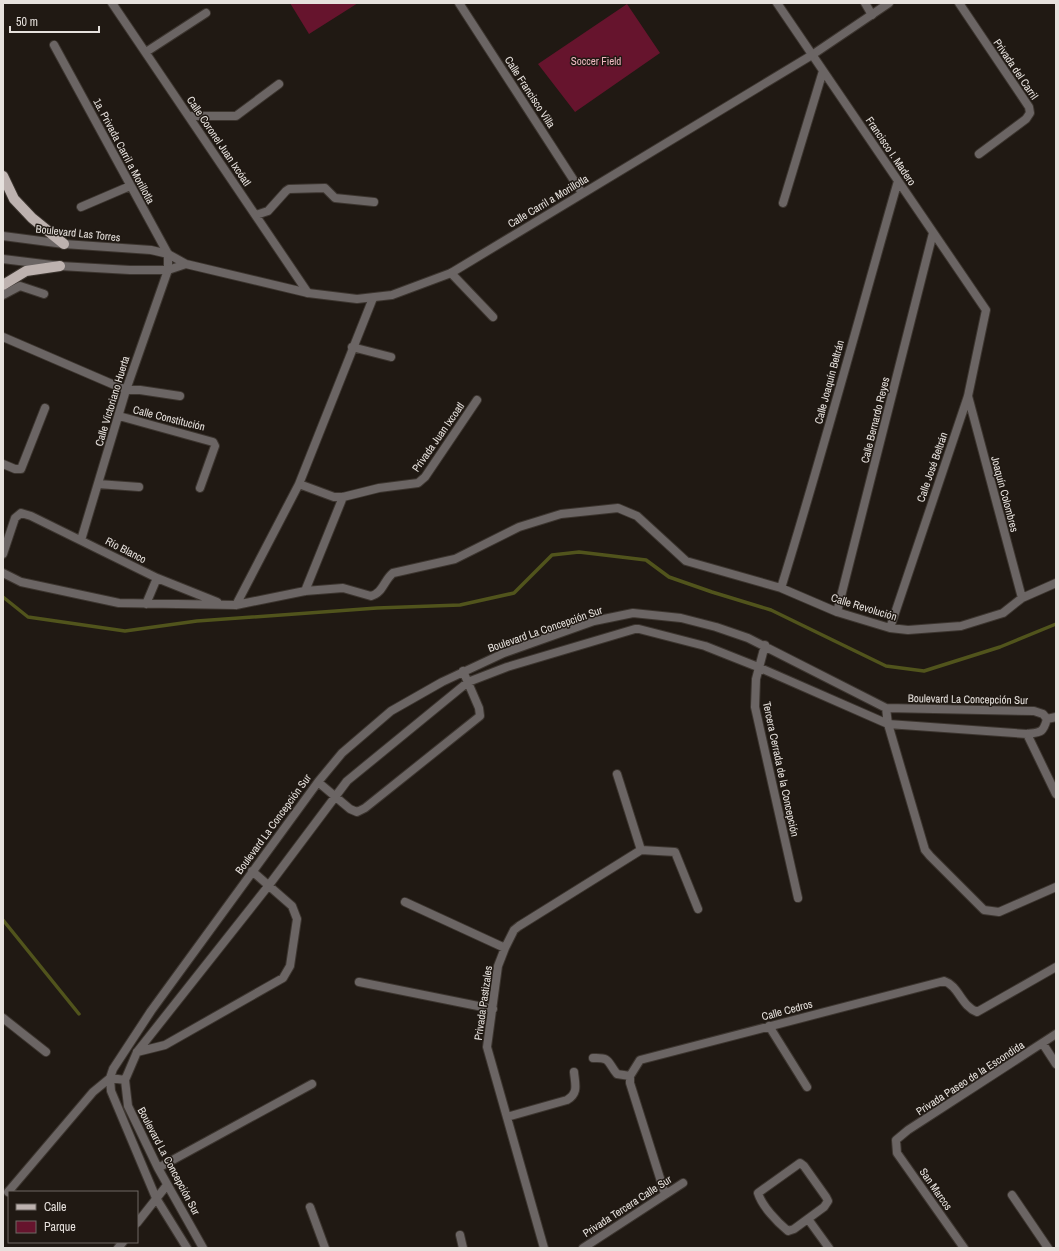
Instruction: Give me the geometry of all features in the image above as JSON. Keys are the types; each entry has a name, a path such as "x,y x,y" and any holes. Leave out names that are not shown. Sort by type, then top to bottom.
{"main road":[{"path":"3,176 14,199 32,218 64,244"},
{"path":"3,285 26,271 60,266"}],"street":[{"name":"Calle Coronel Juan Ixcóatl","path":"112,3 308,293"},
{"name":"Calle Francisco Villa","path":"459,3 582,193"},
{"name":"Francisco I. Madero","path":"777,3 932,233 986,310"},
{"path":"865,3 872,15"},
{"name":"Calle Carril a Morillotla","path":"151,250 168,254 186,264 308,293 357,299 392,295 451,273 812,54 889,3"},
{"name":"Privada del Carril","path":"959,3 1029,107 1030,113 1026,119 979,154"},
{"path":"146,52 206,13"},
{"name":"1a. Privada Carril a Morillotla","path":"54,44 168,254 168,270"},
{"path":"783,203 824,71"},
{"path":"189,116 236,116 279,84"},
{"name":"Calle Joaquín Beltrán","path":"781,588 814,481 842,376 898,181"},
{"path":"81,207 130,186"},
{"path":"256,215 268,210 289,189 325,188 335,198 374,202"},
{"name":"Calle Bernardo Reyes","path":"837,612 932,233"},
{"name":"Boulevard Las Torres","path":"3,236 64,244 151,250"},
{"path":"3,259 60,266 147,271 168,270 186,264"},
{"name":"Calle Victoriano Huerta","path":"81,540 126,390 168,270"},
{"path":"451,273 493,317"},
{"path":"3,295 20,286 44,294"},
{"path":"236,605 299,484 352,347 373,298"},
{"name":"Calle José Beltrán","path":"890,628 968,396 986,310"},
{"name":"Calle Constitución","path":"3,337 126,390"},
{"path":"352,347 391,357"},
{"path":"126,390 140,390 180,396"},
{"name":"Joaquín Colombres","path":"968,396 1022,598"},
{"name":"Privada Juan Ixcoatl","path":"299,484 334,497 418,482 425,477 477,400"},
{"path":"3,464 15,469 21,469 45,408"},
{"name":"Calle Constitución","path":"119,416 213,442 215,446 200,488"},
{"path":"98,484 139,488"},
{"path":"3,573 21,582 118,603 236,605 305,591 343,496"},
{"name":"Calle Revolución","path":"305,591 343,588 371,596 376,595 380,592 388,577 393,573 455,559 519,527 562,514 618,508 637,516 686,561 781,588 837,612 890,628 908,630 961,626 1003,613 1022,598 1056,583"},
{"name":"Río Blanco","path":"3,554 15,518 21,513 31,516 157,578 222,604"},
{"path":"146,604 157,578"},
{"name":"Boulevard La Concepción Sur","path":"186,1248 156,1198 111,1091 110,1078 113,1069 151,1011 318,782 342,753 392,711 463,671 504,653 594,621 633,614 681,618 716,627 765,645 886,708 1034,711 1042,714 1047,719 1041,732 1027,734 888,724 758,667 705,646 635,629 507,667 468,682 347,781 269,885 137,1052 125,1080 128,1106 158,1168 203,1248"},
{"name":"Tercera Cerrada de la Concepción","path":"765,645 758,667 755,707 798,898"},
{"path":"318,782 350,809 357,812 365,808 480,716 479,708 463,671"},
{"path":"886,708 888,724 924,850 984,910 991,912 999,912 1056,887"},
{"path":"1047,719 1056,717"},
{"path":"1027,734 1056,794"},
{"path":"617,774 641,850 674,852 698,909"},
{"name":"Privada Pastizales","path":"544,1248 487,1047 498,966 514,930 518,926 641,850"},
{"path":"137,1052 165,1045 283,978 290,966 297,919 292,906 252,872"},
{"path":"405,902 505,948"},
{"name":"Calle Cedros","path":"630,1076 640,1060 944,981 952,983 969,1009 976,1012 1056,967"},
{"path":"360,982 493,1009"},
{"path":"3,1018 46,1052"},
{"path":"769,1026 807,1087"},
{"name":"Privada Paseo de la Escondida","path":"896,1140 908,1130 1043,1044 1056,1034"},
{"path":"1043,1044 1056,1064"},
{"path":"593,1058 604,1057 608,1060 617,1074 630,1076 630,1083 665,1194"},
{"path":"507,1117 573,1097 576,1092 574,1072"},
{"path":"9,1191 93,1092 110,1078 125,1080"},
{"path":"158,1168 312,1084"},
{"name":"San Marcos","path":"896,1140 896,1153 964,1248"},
{"path":"800,1163 813,1178 828,1201 824,1207 808,1218 794,1229 788,1230 782,1226 764,1204 758,1193 800,1163"},
{"name":"Privada Tercera Calle Sur","path":"583,1248 682,1182"},
{"path":"138,1222 167,1185"},
{"path":"1012,1195 1048,1248"},
{"path":"310,1207 325,1248"},
{"path":"808,1218 829,1248"},
{"path":"460,1235 463,1248"}],"green space":[{"path":"290,3 358,3 309,34"},
{"name":"Soccer Field","path":"627,4 660,53 575,112 538,64"}],"waterway":[{"path":"3,597 28,617 125,631 197,621 377,608 460,605 514,593 552,555 579,552 646,560 669,577 771,610 886,666 924,671 1000,647 1056,624"},
{"path":"3,920 79,1014"}]}
